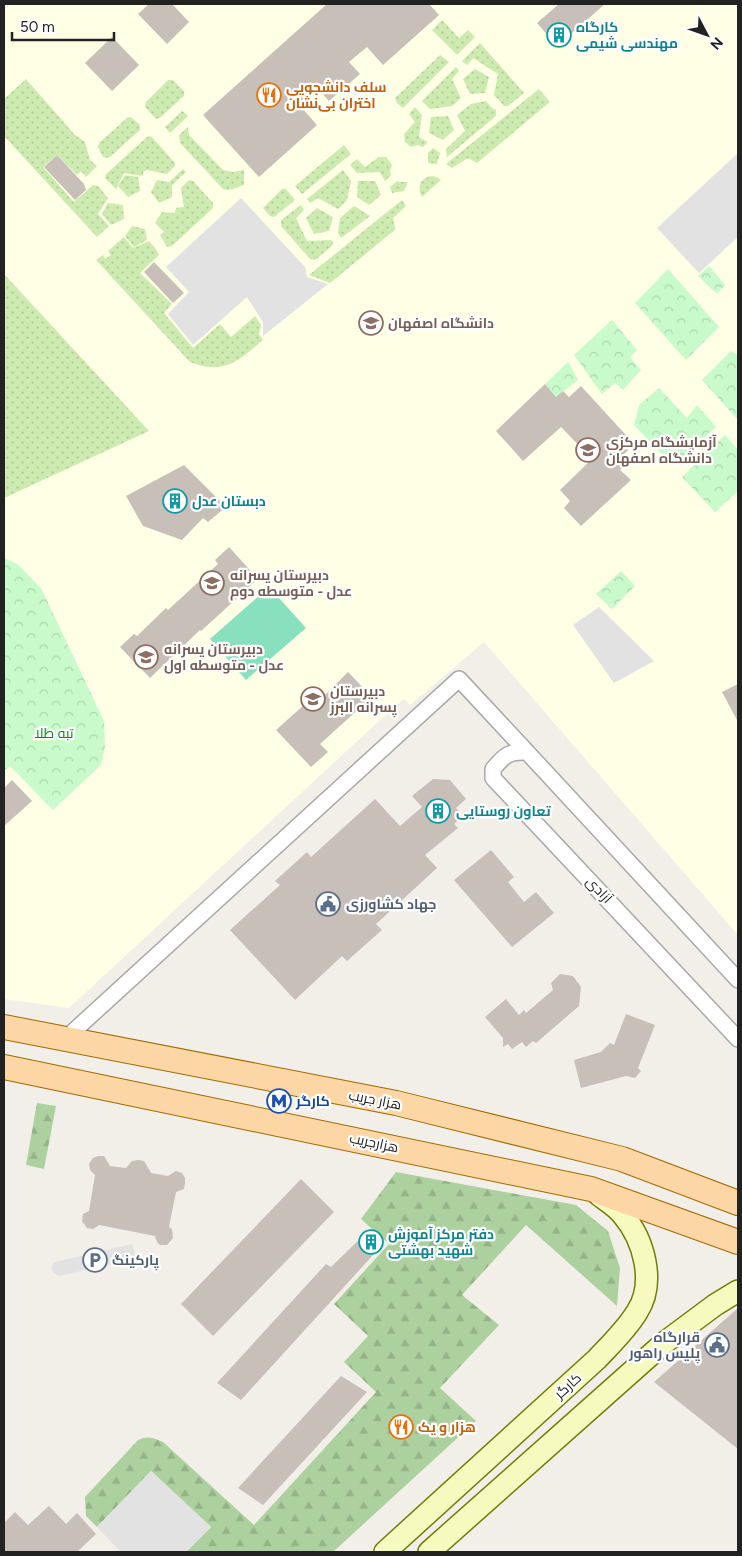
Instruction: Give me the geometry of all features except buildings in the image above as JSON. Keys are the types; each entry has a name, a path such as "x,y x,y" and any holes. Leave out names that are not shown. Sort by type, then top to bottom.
{"main road":[{"name":"هزار جریب","path":"4,1027 406,1106 622,1159 738,1203"},
{"name":"هزارجریب","path":"4,1067 591,1188 738,1242"},
{"name":"کارگر","path":"385,1552 597,1359 639,1311 645,1292 647,1271 641,1243 623,1214 591,1188"},
{"path":"429,1552 664,1343 715,1305 738,1291"},
{"path":"519,1430 539,1454"}],"street":[{"path":"64,1040 459,679 738,980"},
{"name":"آزادی","path":"527,752 515,751 504,756 493,769 494,778 738,1040"}],"shaded area":[{"name":"دانشگاه اصفهان","path":"4,4 738,4 738,935 484,642 410,705 404,699 394,707 69,1008 4,999"},
{"path":"738,153 738,237 699,273 657,228"},
{"path":"241,198 305,267 307,277 328,284 263,336 263,322 247,297 193,345 168,314 189,292 166,267"},
{"path":"599,607 654,661 614,683 573,625"},
{"name":"پارکینگ","path":"132,1244 136,1259 58,1276 52,1271 52,1266 55,1262"},
{"path":"151,1471 211,1527 186,1552 121,1552 97,1527"}],"green space":[{"path":"442,20 459,38 468,30 475,37 457,55 432,30"},
{"path":"480,43 524,93 508,106 504,106 494,95 498,74 473,58 467,65 462,61"},
{"path":"440,55 449,62 403,108 397,103 395,98"},
{"path":"456,67 459,71 452,79 461,98 452,106 430,109 422,101"},
{"path":"475,69 489,77 485,93 470,94 463,79"},
{"path":"26,79 74,134 85,142 90,160 97,166 86,177 81,171 77,175 57,155 43,167 74,202 93,185 98,186 108,198 98,214 109,226 97,237 4,136 4,99"},
{"path":"168,80 173,80 184,91 184,96 161,117 156,119 145,107 146,102"},
{"path":"539,89 550,102 477,163 468,158 452,168 446,164"},
{"path":"486,101 496,110 496,116 447,157 446,149 465,131 457,115 471,104"},
{"path":"415,107 422,115 419,137 428,142 423,147 418,145 411,147 405,142 404,134 415,122 409,114"},
{"path":"182,111 188,116 170,133 165,127"},
{"path":"448,116 454,130 443,140 429,133 431,117"},
{"path":"131,117 140,125 140,130 111,156 103,157 98,147 99,143 127,118"},
{"path":"188,127 189,135 223,170 233,172 244,170 244,185 231,190 223,189 180,143 179,135"},
{"path":"151,136 175,163 175,166 167,174 147,170 143,172 143,176 124,173 116,189 105,178 106,174 147,137"},
{"path":"344,145 351,154 302,194 295,186"},
{"path":"433,148 440,153 437,164 428,163 428,153"},
{"path":"379,157 386,157 392,165 391,175 385,181 380,172 357,173 350,165 357,159 365,167"},
{"path":"183,169 186,172 172,185 172,197 159,203 151,192 157,180 169,182"},
{"path":"343,170 351,181 347,200 338,209 318,198 310,203 307,199"},
{"path":"125,175 138,177 140,191 128,197 118,186"},
{"path":"430,176 441,180 422,197 420,193 421,182"},
{"path":"189,180 193,181 213,203 213,208 172,246 167,247 160,235 164,232 155,223 162,212 175,213 176,208 184,207 181,188"},
{"path":"358,181 375,181 381,195 369,205 357,197"},
{"path":"397,181 408,182 404,191 392,193 390,187"},
{"path":"282,189 286,189 295,200 274,217 270,216 263,208"},
{"path":"402,200 406,206 393,218 396,229 330,283 309,275"},
{"path":"108,203 123,205 124,219 111,225 102,214"},
{"path":"301,205 304,210 296,218 307,241 332,240 333,245 315,260 310,259 281,226 281,220"},
{"path":"354,206 370,216 341,238 338,233 340,218"},
{"path":"317,208 333,217 329,231 314,234 306,218"},
{"path":"132,226 145,229 147,240 134,247 125,236"},
{"path":"124,237 133,248 149,241 156,249 159,255 140,273 172,304 164,313 193,348 220,324 231,337 255,316 261,325 259,334 263,340 246,355 221,367 202,366 190,362 96,260 103,255 105,259 111,255 108,251"},
{"path":"709,266 725,285 717,294 698,276"},
{"path":"668,269 719,327 686,360 635,303"},
{"path":"4,274 149,431 4,498"},
{"path":"612,320 637,350 630,357 641,370 623,390 615,383 602,394 574,355"},
{"path":"731,351 738,355 738,420 702,380"},
{"path":"568,362 578,380 556,397 545,384"},
{"path":"659,388 687,418 697,405 716,427 673,466 634,425 639,405"},
{"path":"725,435 738,450 738,491 715,512 682,477"},
{"name":"تبه طلا","path":"4,558 17,564 41,588 104,721 105,747 101,765 53,810 10,766 4,771"},
{"path":"621,571 635,586 612,609 596,594"},
{"path":"269,587 306,628 246,680 210,639"},
{"path":"37,1103 56,1106 44,1169 26,1165"},
{"path":"396,1172 576,1205 608,1231 620,1268 617,1306 526,1225 462,1295 499,1325 440,1388 476,1421 333,1552 186,1552 211,1527 151,1471 97,1527 86,1516 85,1497 138,1440 148,1437 163,1442 254,1525 376,1392 344,1362 368,1336 334,1304 389,1244 361,1219"}],"place":[{"name":"کارگاه مهندسی شیمی","path":"559,35"},
{"name":"سلف دانشجویی اختران بی‌نشان","path":"269,95"},
{"name":"دانشگاه اصفهان","path":"371,323"},
{"name":"آزمایشگاه مرکزی دانشگاه اصفهان","path":"588,450"},
{"name":"دبستان عدل","path":"175,501"},
{"name":"دبیرستان پسرانه عدل - متوسطه دوم","path":"212,583"},
{"name":"دبیرستان پسرانه عدل - متوسطه اول","path":"146,657"},
{"name":"دبیرستان پسرانه البرز","path":"313,699"},
{"name":"تعاون روستایی","path":"438,811"},
{"name":"جهاد کشاورزی","path":"328,904"},
{"name":"کارگر","path":"279,1101"},
{"name":"دفتر مرکز آموزش شهید بهشتی","path":"371,1242"},
{"name":"پارکینگ","path":"95,1260"},
{"name":"قرارگاه پلیس راهور","path":"717,1345"},
{"name":"هزار و یک","path":"401,1427"}]}
